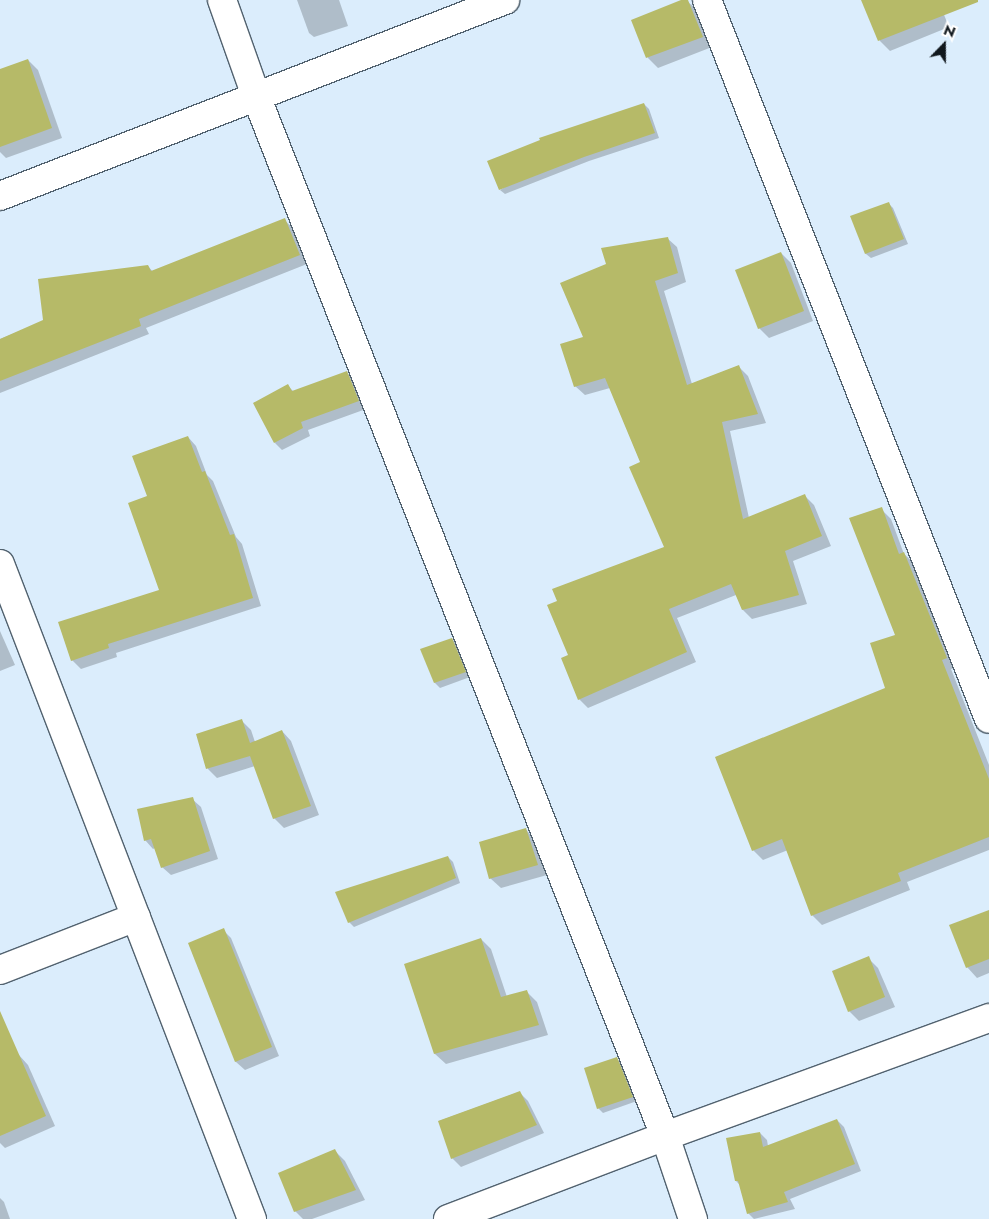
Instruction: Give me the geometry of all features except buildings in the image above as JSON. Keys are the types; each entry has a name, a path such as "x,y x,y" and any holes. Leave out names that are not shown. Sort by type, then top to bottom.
{"street":[{"path":"222,0 256,96 665,1136 693,1219"},
{"path":"0,196 505,0"},
{"path":"707,0 989,719"},
{"path":"2,577 252,1219"},
{"path":"0,970 136,917"},
{"path":"448,1219 665,1136 989,1018"}]}
